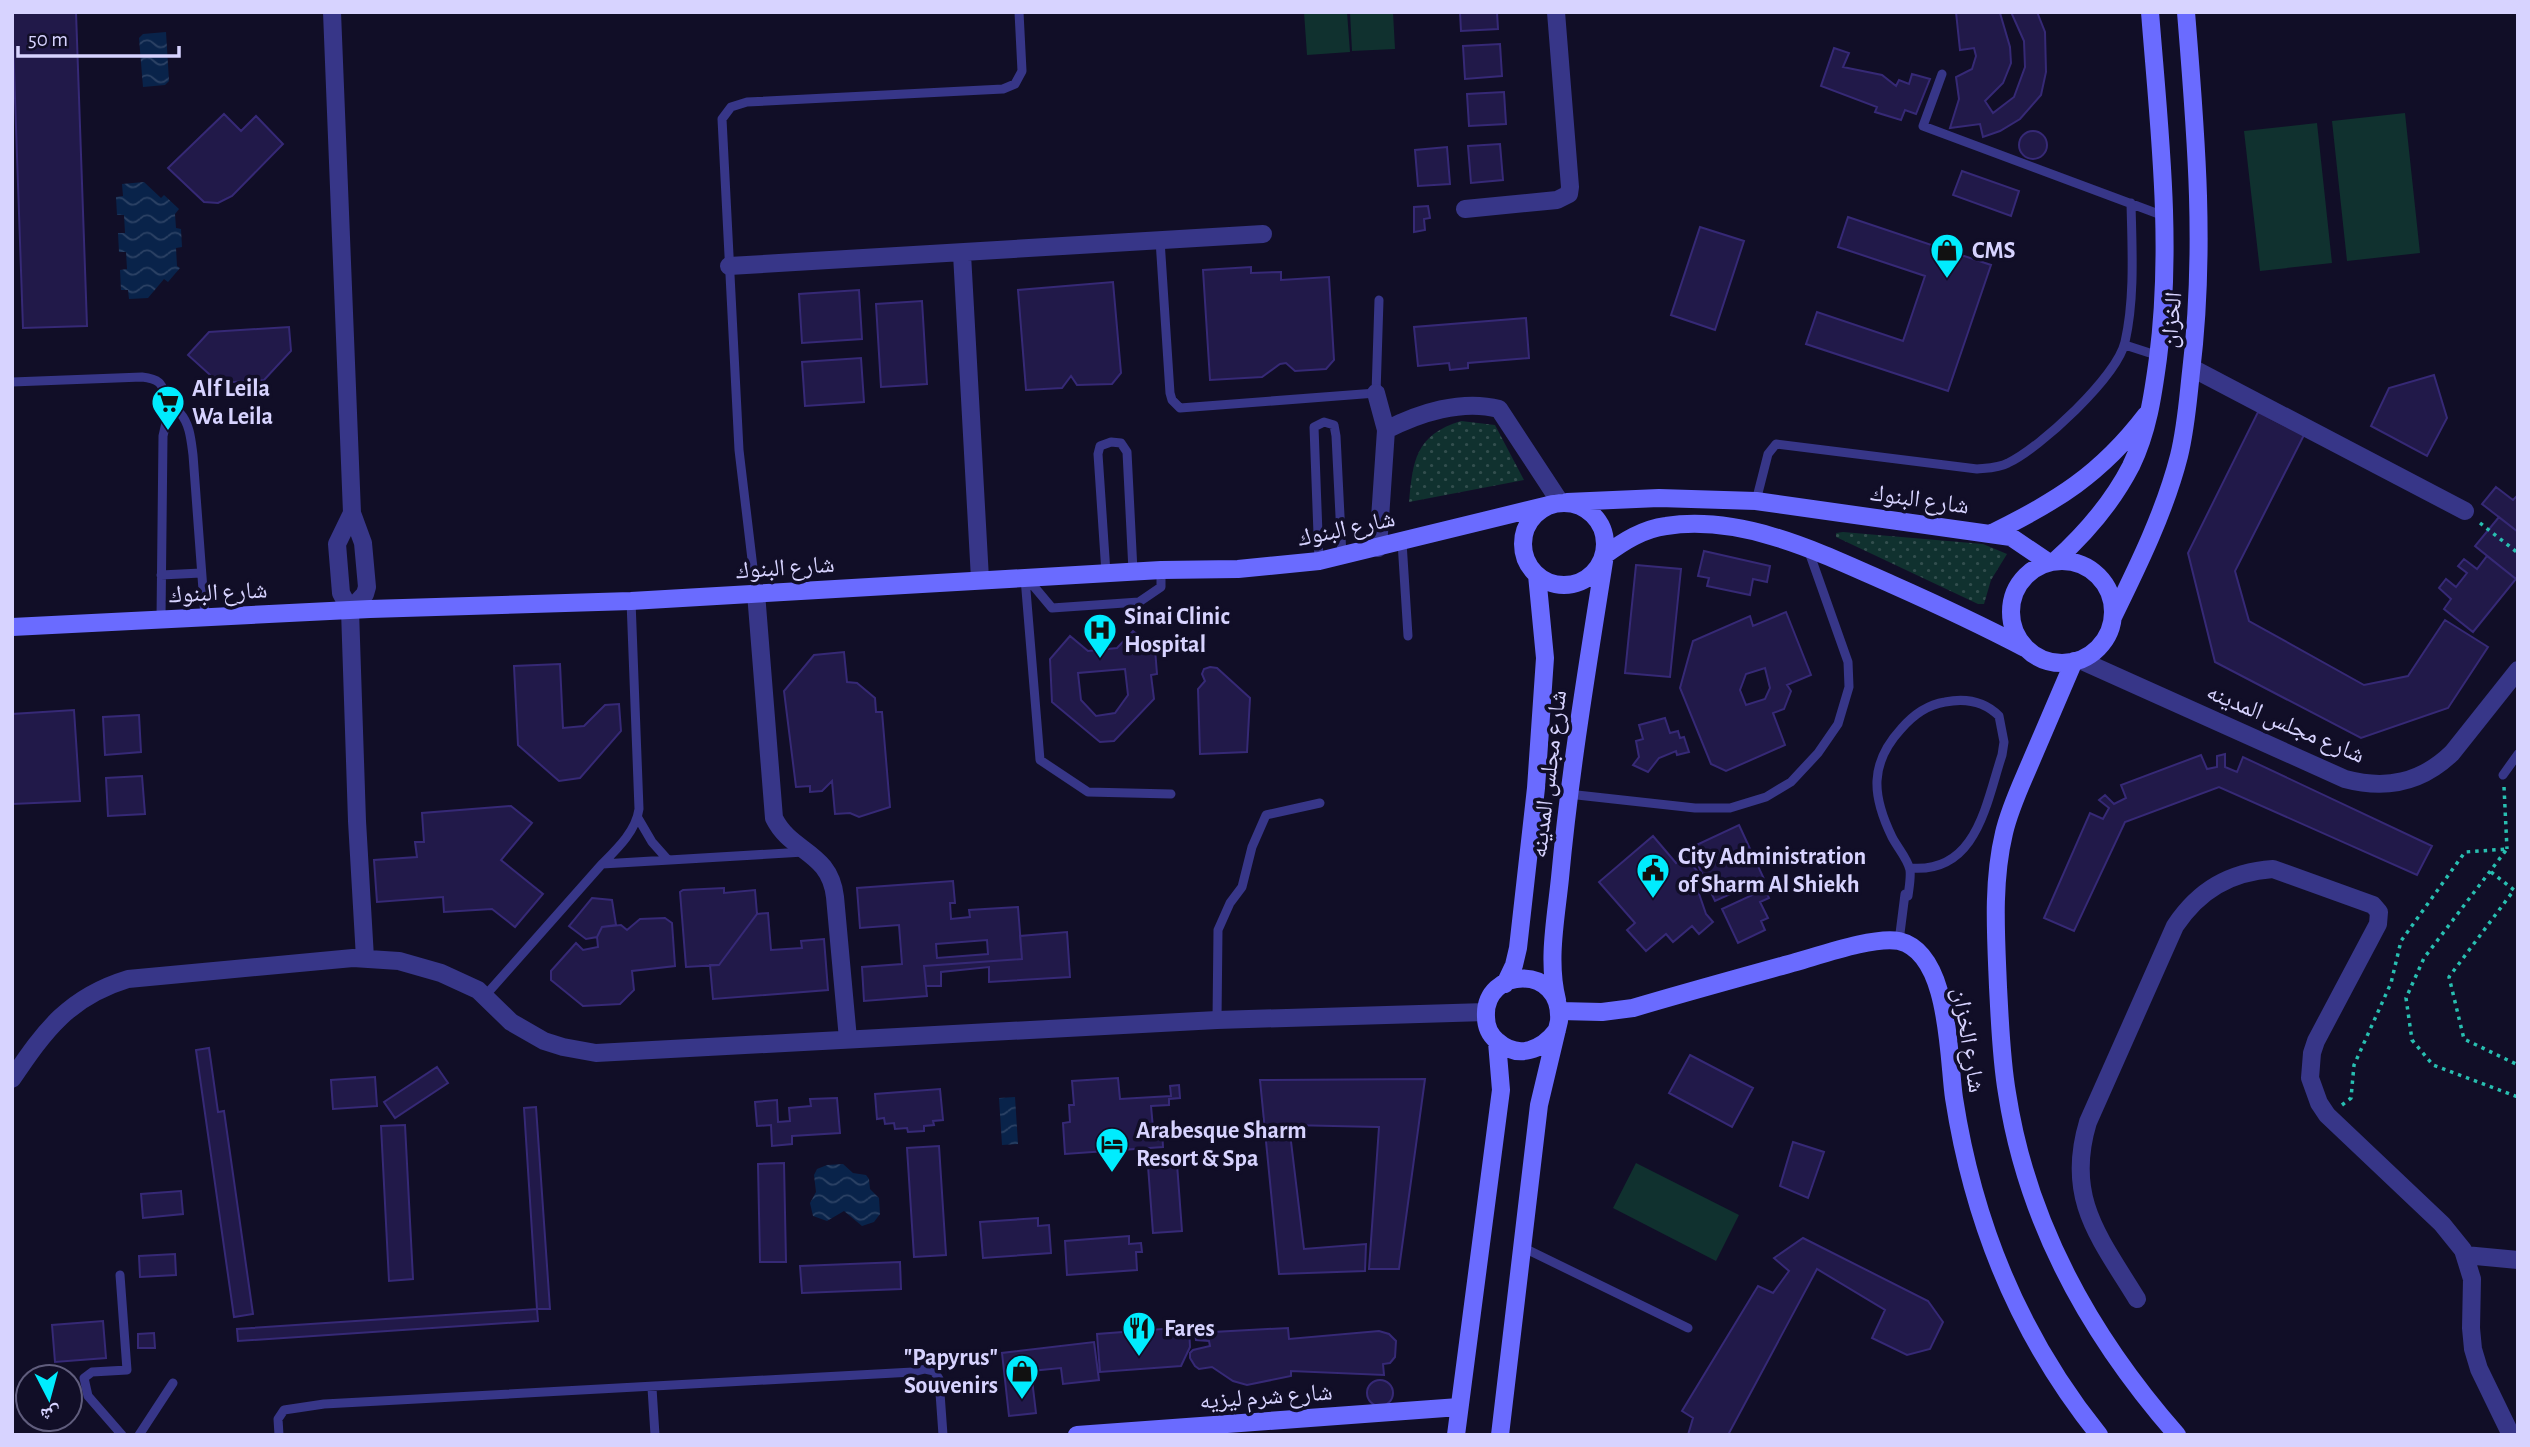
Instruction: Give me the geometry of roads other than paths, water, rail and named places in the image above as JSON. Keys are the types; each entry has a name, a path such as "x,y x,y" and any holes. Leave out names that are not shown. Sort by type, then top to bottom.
{"main road":[{"name":"الخزان","path":"2052,562 2092,524 2117,491 2136,454 2152,406 2164,302 2164,216 2150,12"},
{"name":"الخزان","path":"2113,617 2152,530 2179,456 2192,368 2199,303 2200,221 2186,12"},
{"path":"1990,534 2048,505 2072,489 2116,450 2152,406"},
{"name":"شارع البنوك","path":"12,627 350,610 631,601 1025,576 1238,569 1312,562 1342,556 1560,503 1659,498 1756,501 2011,537 2052,562"},
{"path":"1605,555 1606,540 1598,519 1579,505 1560,503 1532,518 1523,541 1528,565 1536,575 1558,585 1570,585 1592,575 1605,555 1622,542 1647,530 1683,524 1751,532 1807,547 1947,609 2049,661 2077,660 2092,653 2102,643 2113,617 2110,595 2098,575 2071,561 2052,562 2034,569 2023,578 2014,592 2011,621 2016,636 2025,648"},
{"name":"شارع مجلس المدينه","path":"1559,1006 1553,973 1554,942 1567,794 1605,555"},
{"name":"شارع مجلس المدينه","path":"1505,984 1518,948 1536,788 1545,658 1536,575"},
{"name":"شارع الخزان","path":"2077,660 2018,791 2004,835 1999,863 1997,966 2002,1055 2022,1166 2038,1214 2064,1272 2082,1306 2126,1373 2177,1435"},
{"path":"1536,788 1567,794"},
{"path":"1559,1006 1602,1012 1633,1008 1831,952 1882,940 1899,941"},
{"name":"شارع الخزان","path":"1899,941 1916,949 1933,971 1944,1014 1961,1140 1994,1254 2030,1333 2068,1394 2099,1435"},
{"path":"1500,1435 1539,1105 1557,1030 1559,1006 1552,991 1535,979 1514,979 1497,988 1491,995 1486,1012 1490,1033 1497,1042 1509,1049 1523,1052 1537,1049 1557,1030"},
{"path":"1456,1435 1501,1090 1497,1042"},
{"name":"شارع شرم ليزيه","path":"1077,1435 1459,1407"}],"street":[{"path":"332,12 352,513 363,543 367,591 350,610"},
{"path":"1465,209 1557,200 1569,194 1556,12"},
{"path":"729,266 1263,234"},
{"path":"962,254 980,579"},
{"path":"2192,368 2465,511"},
{"path":"1376,393 1386,430 1378,548"},
{"path":"1386,430 1415,415 1480,404 1499,409 1560,503"},
{"path":"352,513 337,544 341,593 350,610 357,821 366,958"},
{"path":"756,593 774,818 785,836 827,869 834,887 848,1039"},
{"name":"شارع مجلس المدينه","path":"2077,660 2345,779 2371,785 2413,779 2441,764 2518,670"},
{"path":"2137,1299 2091,1225 2085,1206 2080,1168 2083,1137 2175,926 2196,899 2225,880 2241,873 2273,869 2372,905 2379,912 2378,924 2316,1041 2310,1078 2313,1090 2328,1115 2454,1236 2465,1255 2472,1279 2473,1349 2479,1369 2511,1435"},
{"path":"12,1079 37,1041 64,1012 80,1000 112,984 128,979 366,958 422,966 460,981 527,1032 563,1047 596,1052 1217,1020 1486,1012"},
{"path":"2465,1255 2518,1260"}],"lane":[{"path":"756,593 739,450 722,119 732,107 747,102 1003,89 1015,84 1022,71 1019,12"},
{"path":"1942,74 1923,126 2164,216"},
{"path":"1756,501 1768,454 1776,444 1977,470 2006,464 2040,441 2101,384 2125,345 2131,267 2131,203"},
{"path":"1160,240 1170,393 1172,400 1180,408 1376,393 1379,300"},
{"path":"2125,345 2159,356"},
{"path":"12,382 150,378 164,388 170,405 183,416 190,433 205,617"},
{"path":"161,619 163,436 170,405"},
{"path":"1312,562 1314,427 1324,422 1334,425 1336,436 1342,556"},
{"path":"1106,573 1098,454 1100,446 1111,442 1121,443 1127,452 1133,571"},
{"path":"1402,542 1408,636"},
{"path":"1567,794 1695,808 1730,808 1766,797 1791,782 1818,753 1838,724 1849,687 1848,662 1807,547"},
{"path":"1025,576 1052,608 1139,602 1161,587 1161,570"},
{"path":"161,575 201,573"},
{"path":"1025,576 1040,760 1088,792 1171,794"},
{"path":"631,601 638,818 652,842 668,860"},
{"path":"1899,941 1905,894 1908,896 1910,868 1892,837 1875,785 1883,751 1913,716 1930,706 1955,700 1983,704 1999,716 2004,742 1975,836 1964,850 1946,862 1926,868 1910,868"},
{"path":"2503,775 2518,754"},
{"path":"1217,1020 1218,930 1230,903 1242,887 1251,847 1266,815 1320,803"},
{"path":"484,997 619,846 638,818"},
{"path":"602,864 808,852"},
{"path":"1522,1247 1688,1328"},
{"path":"120,1275 127,1370 92,1372 84,1378 88,1396 122,1435"},
{"path":"279,1435 278,1419 284,1410 324,1404 652,1388 925,1369 934,1371 939,1380 943,1435"},
{"path":"139,1435 173,1383"},
{"path":"652,1388 655,1435"}],"water":[{"path":"166,32 169,81 165,85 143,87 139,38 143,34"},
{"path":"144,182 161,198 164,195 179,209 175,214 176,228 181,229 182,247 176,248 177,266 180,268 168,282 164,279 148,298 129,299 128,290 121,290 120,270 127,269 126,252 119,252 118,233 125,233 124,215 117,215 116,197 123,196 122,184"},
{"path":"1015,1097 1018,1144 1002,1145 999,1098"},
{"path":"843,1164 853,1173 866,1175 869,1179 870,1189 879,1198 880,1214 874,1222 862,1226 844,1211 827,1221 813,1216 810,1203 816,1192 814,1175 817,1169"}],"place":[{"name":"CMS","path":"1947,280"},
{"name":"Alf Leila Wa Leila","path":"168,432"},
{"name":"Sinai Clinic Hospital","path":"1100,660"},
{"name":"City Administration of Sharm Al Shiekh","path":"1653,900"},
{"name":"Arabesque Sharm Resort & Spa","path":"1112,1174"},
{"name":"Fares","path":"1139,1358"},
{"name":"\"Papyrus\" Souvenirs","path":"1022,1401"}]}
